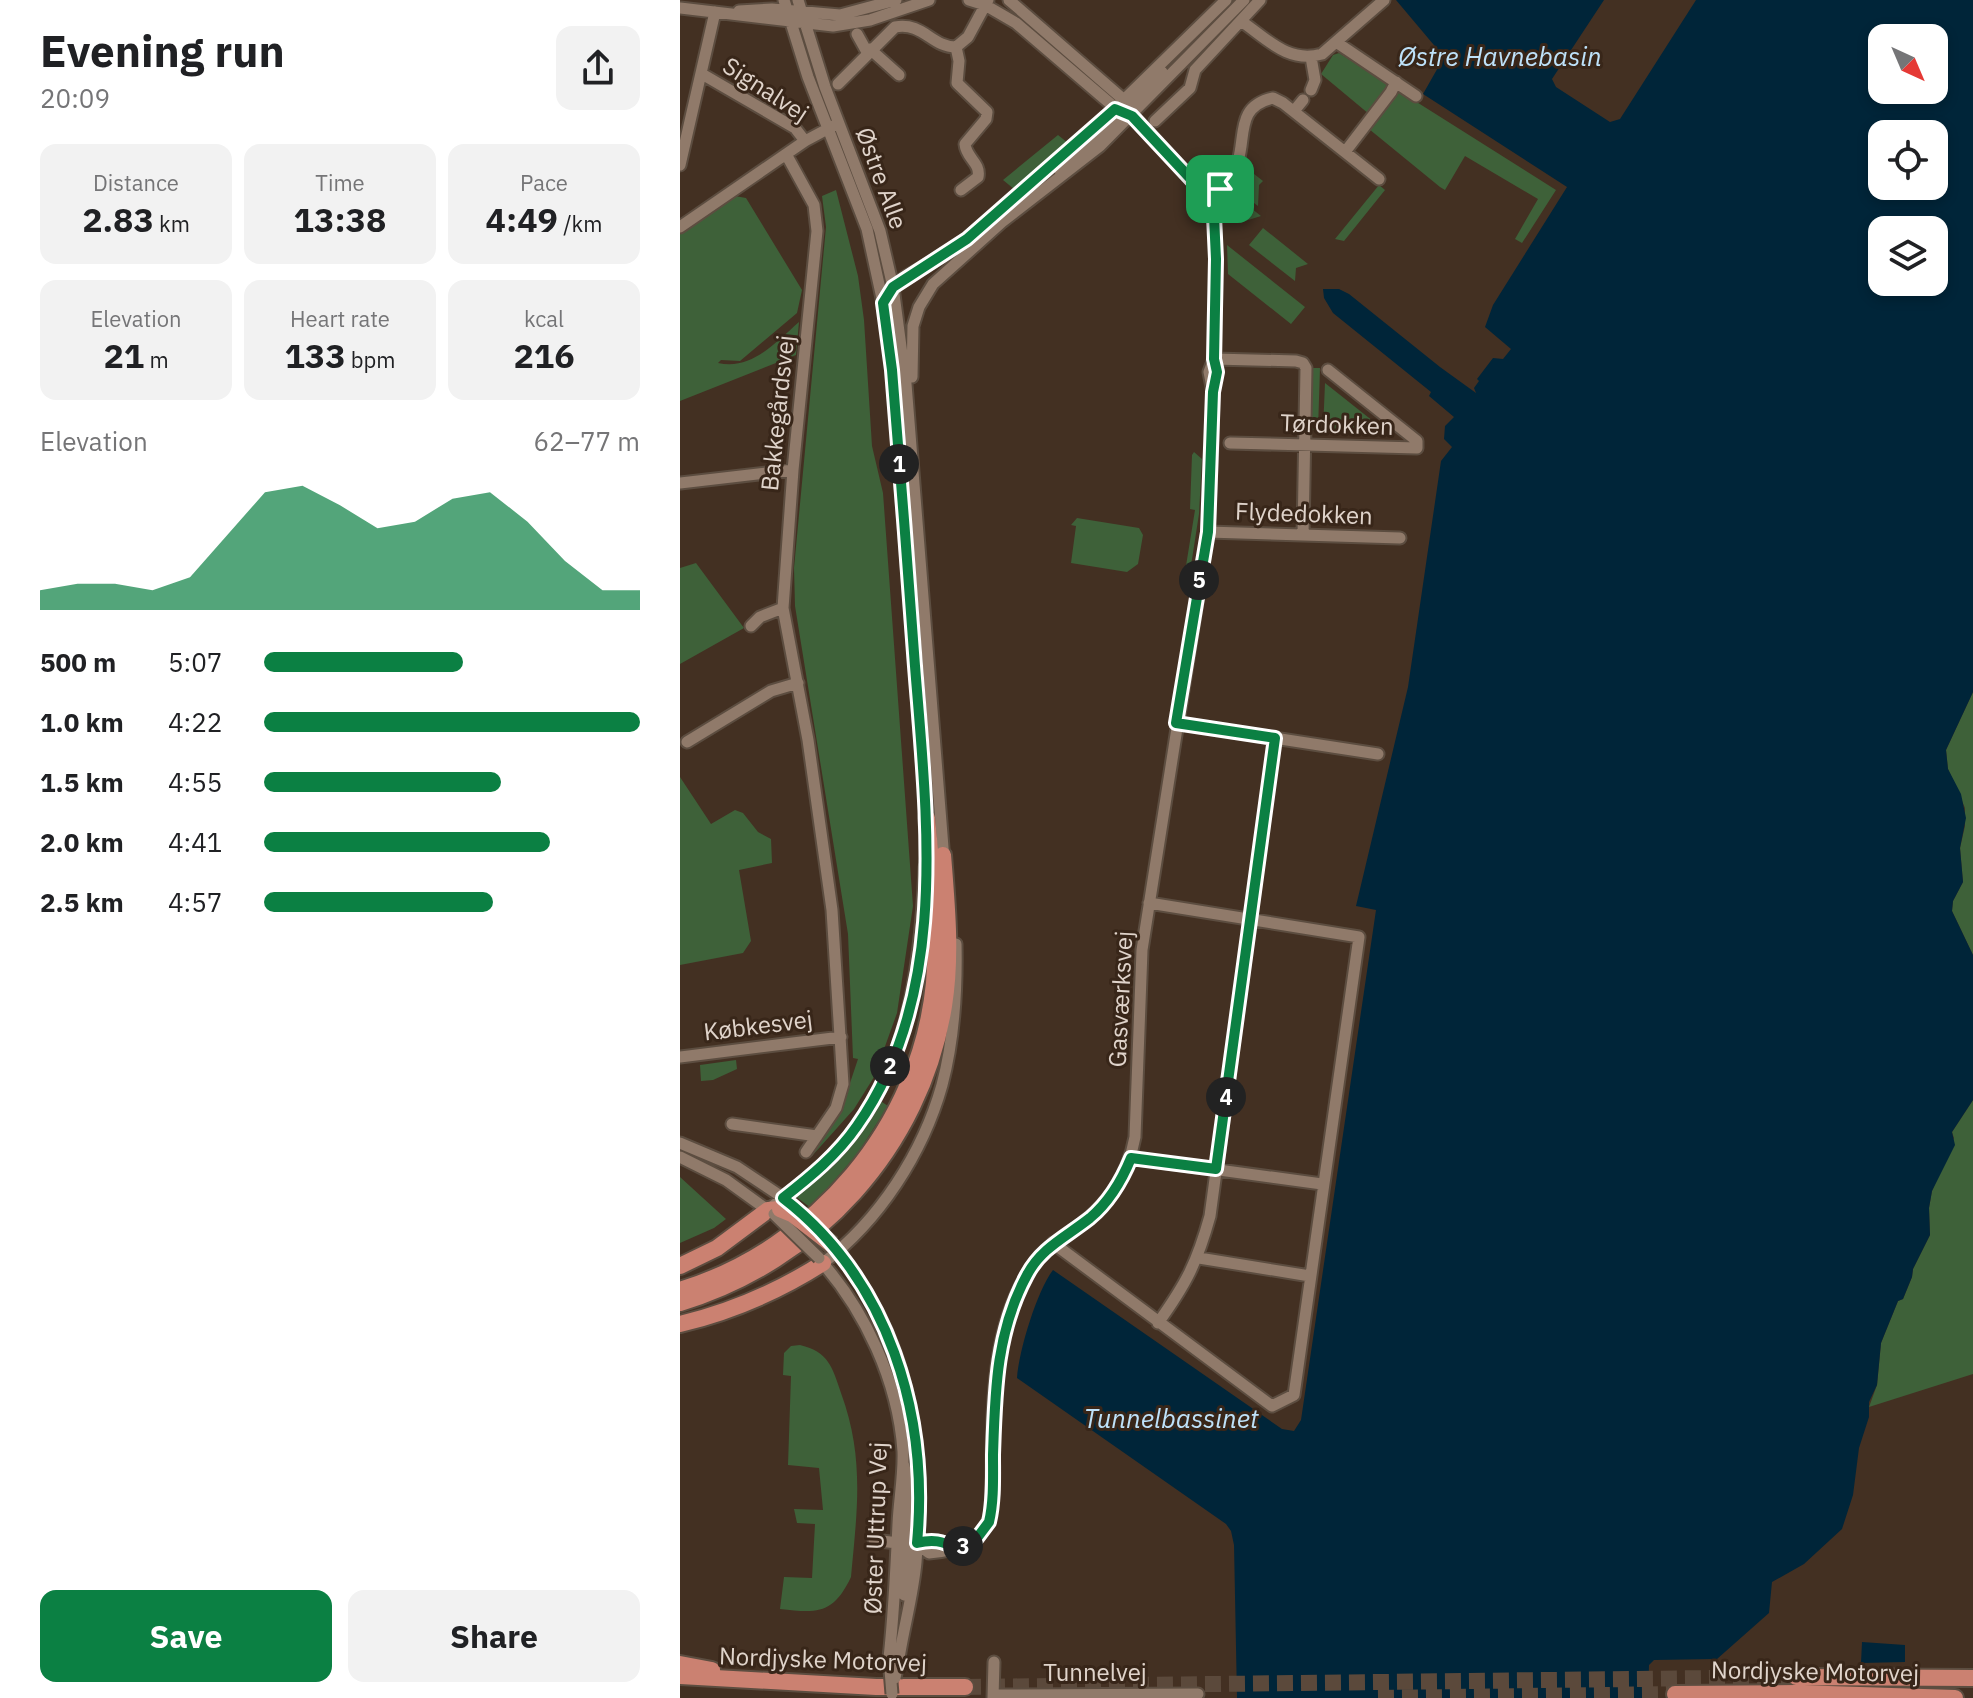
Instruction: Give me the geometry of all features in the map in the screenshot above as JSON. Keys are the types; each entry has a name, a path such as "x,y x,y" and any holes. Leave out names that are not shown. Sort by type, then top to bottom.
{"highway":[{"path":"680,1290 745,1263 811,1218 866,1158 895,1112 920,1050 934,984 936,935 927,818"},
{"path":"680,1303 744,1278 806,1238 842,1207 895,1140 921,1089 944,1006 949,947 943,855"},
{"path":"680,1266 717,1248 778,1208 792,1214 834,1248"},
{"path":"680,1324 745,1304 821,1260"},
{"path":"680,1664 773,1682"},
{"name":"Nordjyske Motorvej","path":"680,1676 876,1687 965,1687"},
{"name":"Nordjyske Motorvej","path":"1796,1677 1973,1678"},
{"name":"Nordjyske Motorvej","path":"1675,1694 1796,1693 1955,1698"}],"street":[{"name":"Østre Alle","path":"778,1208 829,1159 859,1124 887,1074 901,1038 915,983 923,926 927,818 892,370 883,303 867,229 798,0"},
{"path":"804,19 849,14 896,0"},
{"path":"680,8 715,12 787,11 819,26 853,24 929,0"},
{"path":"969,0 986,2 1016,23 1123,113 1203,192"},
{"path":"1009,0 1124,100"},
{"path":"912,450 912,335 919,307 933,284 1002,222 1088,157 1207,18 1207,0"},
{"path":"1123,113 1124,100 1226,0"},
{"path":"883,303 893,287 967,239 1123,113 1244,0"},
{"path":"1155,121 1190,88 1195,70 1260,0"},
{"path":"1241,21 1291,55 1311,57 1322,54 1384,0"},
{"path":"956,47 968,37 986,2"},
{"name":"Østre Alle","path":"787,11 880,231 893,287 912,450 943,855 955,923 957,982 941,1086 916,1147 894,1186 862,1228 821,1260"},
{"path":"680,165 685,124 702,74 715,12"},
{"path":"838,84 888,32 902,26 922,30 942,44 956,47"},
{"path":"857,34 869,51 899,75"},
{"path":"1336,42 1416,96"},
{"path":"956,47 959,61 957,83 987,112 986,119 965,144 965,151 977,166 978,177 961,190"},
{"path":"1294,111 1315,80 1311,57"},
{"name":"Signalvej","path":"702,74 795,128 805,141"},
{"path":"1345,152 1396,82"},
{"path":"1220,189 1238,161 1241,133 1248,114 1265,100 1273,98 1294,111 1379,179"},
{"path":"680,227 805,141 834,126"},
{"name":"Bakkegårdsvej","path":"786,154 814,205 817,218 783,608 798,683 832,910 841,1037 842,1094 806,1152"},
{"path":"1211,187 1220,189 1227,197 1227,206 1222,214 1205,214 1199,206 1203,192 1211,187"},
{"name":"Gasværksvej","path":"917,1543 929,1553 956,1548 977,1538 989,1522 1000,1347 1013,1301 1040,1255 1099,1210 1123,1178 1131,1158 1135,1137 1142,950 1208,532 1213,392 1217,372 1214,359 1214,216"},
{"path":"1214,359 1303,363 1306,375 1303,535"},
{"name":"Tørdokken","path":"1230,443 1417,448 1417,441 1328,370"},
{"path":"680,483 793,470"},
{"name":"Flydedokken","path":"1208,532 1400,538"},
{"path":"751,626 760,617 783,608"},
{"path":"687,742 771,691 798,683"},
{"path":"1176,723 1378,754"},
{"path":"1158,1323 1184,1287 1199,1258 1210,1216 1275,738"},
{"path":"1053,1243 1272,1406 1294,1395 1359,937 1149,903"},
{"name":"Købkesvej","path":"680,1057 841,1037"},
{"path":"732,1124 817,1136"},
{"name":"Øster Uttrup Vej","path":"680,1143 737,1167 778,1208 855,1307 878,1354 897,1407 903,1463 894,1658"},
{"name":"Øster Uttrup Vej","path":"680,1157 778,1208"},
{"path":"1131,1158 1322,1184"},
{"name":"Øster Uttrup Vej","path":"834,1248 875,1307 913,1411 918,1462 916,1565 894,1658"},
{"path":"1199,1258 1310,1276"},
{"path":"903,1463 910,1486 907,1536 917,1543"},
{"path":"874,1540 917,1543"},
{"path":"897,1543 907,1551 906,1612"},
{"path":"892,1696 894,1658"},
{"path":"993,1696 994,1662"},
{"name":"Tunnelvej","path":"993,1696 1198,1694"}],"green space":[{"path":"1339,53 1556,190 1522,243 1515,239 1538,199 1465,156 1445,190 1440,187 1369,129 1375,119 1321,74 1333,55"},
{"path":"1058,135 1068,143 1014,189 1003,180"},
{"path":"1244,162 1253,165 1249,170 1263,181 1259,185 1258,206 1233,187 1233,181"},
{"path":"1379,185 1385,190 1344,241 1335,239"},
{"path":"836,190 858,276 872,446 883,493 913,906 897,1013 874,1077 854,1109 812,1156 810,1153 844,1101 858,1059 853,1058 848,934 795,606 794,568 826,227 822,196"},
{"path":"735,196 746,198 802,290 797,313 740,361 721,360 718,363 741,363 752,359 799,322 796,355 680,401 680,234"},
{"path":"1237,197 1261,216 1245,221 1235,213"},
{"path":"1263,228 1308,264 1296,268 1295,281 1249,245"},
{"path":"1227,245 1305,307 1291,324 1228,274"},
{"path":"1311,368 1320,368 1318,430 1310,430"},
{"path":"1325,383 1388,433 1323,431"},
{"path":"1194,452 1202,459 1199,514 1190,572 1185,572 1195,510 1190,509"},
{"path":"1077,518 1139,528 1143,535 1138,564 1127,572 1071,563 1076,526 1071,525"},
{"path":"696,563 744,628 680,664 680,568"},
{"path":"1973,692 1973,955 1952,911 1953,901 1963,882 1960,848 1965,808 1948,769 1946,750"},
{"path":"680,777 711,824 735,810 743,813 758,832 771,839 772,863 739,870 751,941 743,953 680,965"},
{"path":"736,1060 737,1069 713,1080 701,1081 700,1065"},
{"path":"879,1100 888,1106 858,1153 811,1208 795,1196 833,1162"},
{"path":"1973,1100 1973,1374 1869,1407 1877,1385 1881,1343 1930,1235 1932,1191 1954,1138 1952,1132"},
{"path":"680,1177 726,1219 714,1228 680,1243"},
{"path":"800,1345 823,1356 835,1376 849,1417 856,1462 851,1577 838,1599 814,1611 780,1609 784,1577 812,1578 815,1524 797,1523 794,1509 823,1510 819,1468 788,1465 791,1376 783,1375 784,1353 791,1346"}],"water":[{"path":"1396,0 1604,0 1552,79 1556,87 1610,122 1620,119 1696,0 1973,0 1973,692 1946,750 1948,769 1961,794 1966,818 1960,848 1963,882 1953,901 1952,911 1973,955 1973,1100 1952,1132 1955,1145 1932,1191 1930,1235 1881,1343 1877,1385 1869,1402 1869,1417 1859,1448 1853,1495 1842,1529 1804,1564 1772,1582 1769,1613 1717,1659 1654,1660 1649,1665 1648,1698 1237,1698 1234,1545 1231,1531 1226,1524 1017,1378 1035,1306 1053,1270 1282,1429 1294,1431 1301,1420 1376,910 1356,906 1408,687 1441,461 1452,447 1444,439 1445,426 1454,417 1429,396 1431,392 1333,313 1324,298 1323,289 1339,289 1349,294 1476,393 1477,379 1493,358 1503,359 1511,349 1485,327 1493,305 1567,187 1423,94 1444,57"},
{"path":"1862,1642 1905,1645 1905,1662 1861,1663"}],"tunnel":[{"path":"965,1687 1796,1677"},
{"path":"1378,1698 1675,1694"}],"route":[{"path":"1115,109 1132,116 1203,192 1211,187 1220,189 1228,202 1222,214 1214,216 1214,359 1217,376 1213,392 1208,532 1176,723 1275,738 1216,1169 1131,1158 1123,1178 1099,1210 1040,1255 1013,1301 1000,1347 989,1522 977,1538 956,1548 930,1539 917,1543 918,1462 913,1411 894,1348 875,1307 838,1252 783,1198 840,1148 878,1092 907,1019 925,909 927,818 892,370 883,303 893,287 967,239 1115,109"}],"water label":[{"name":"Østre Havnebasin","path":"1500,56"},
{"name":"Tunnelbassinet","path":"1171,1418"}]}
